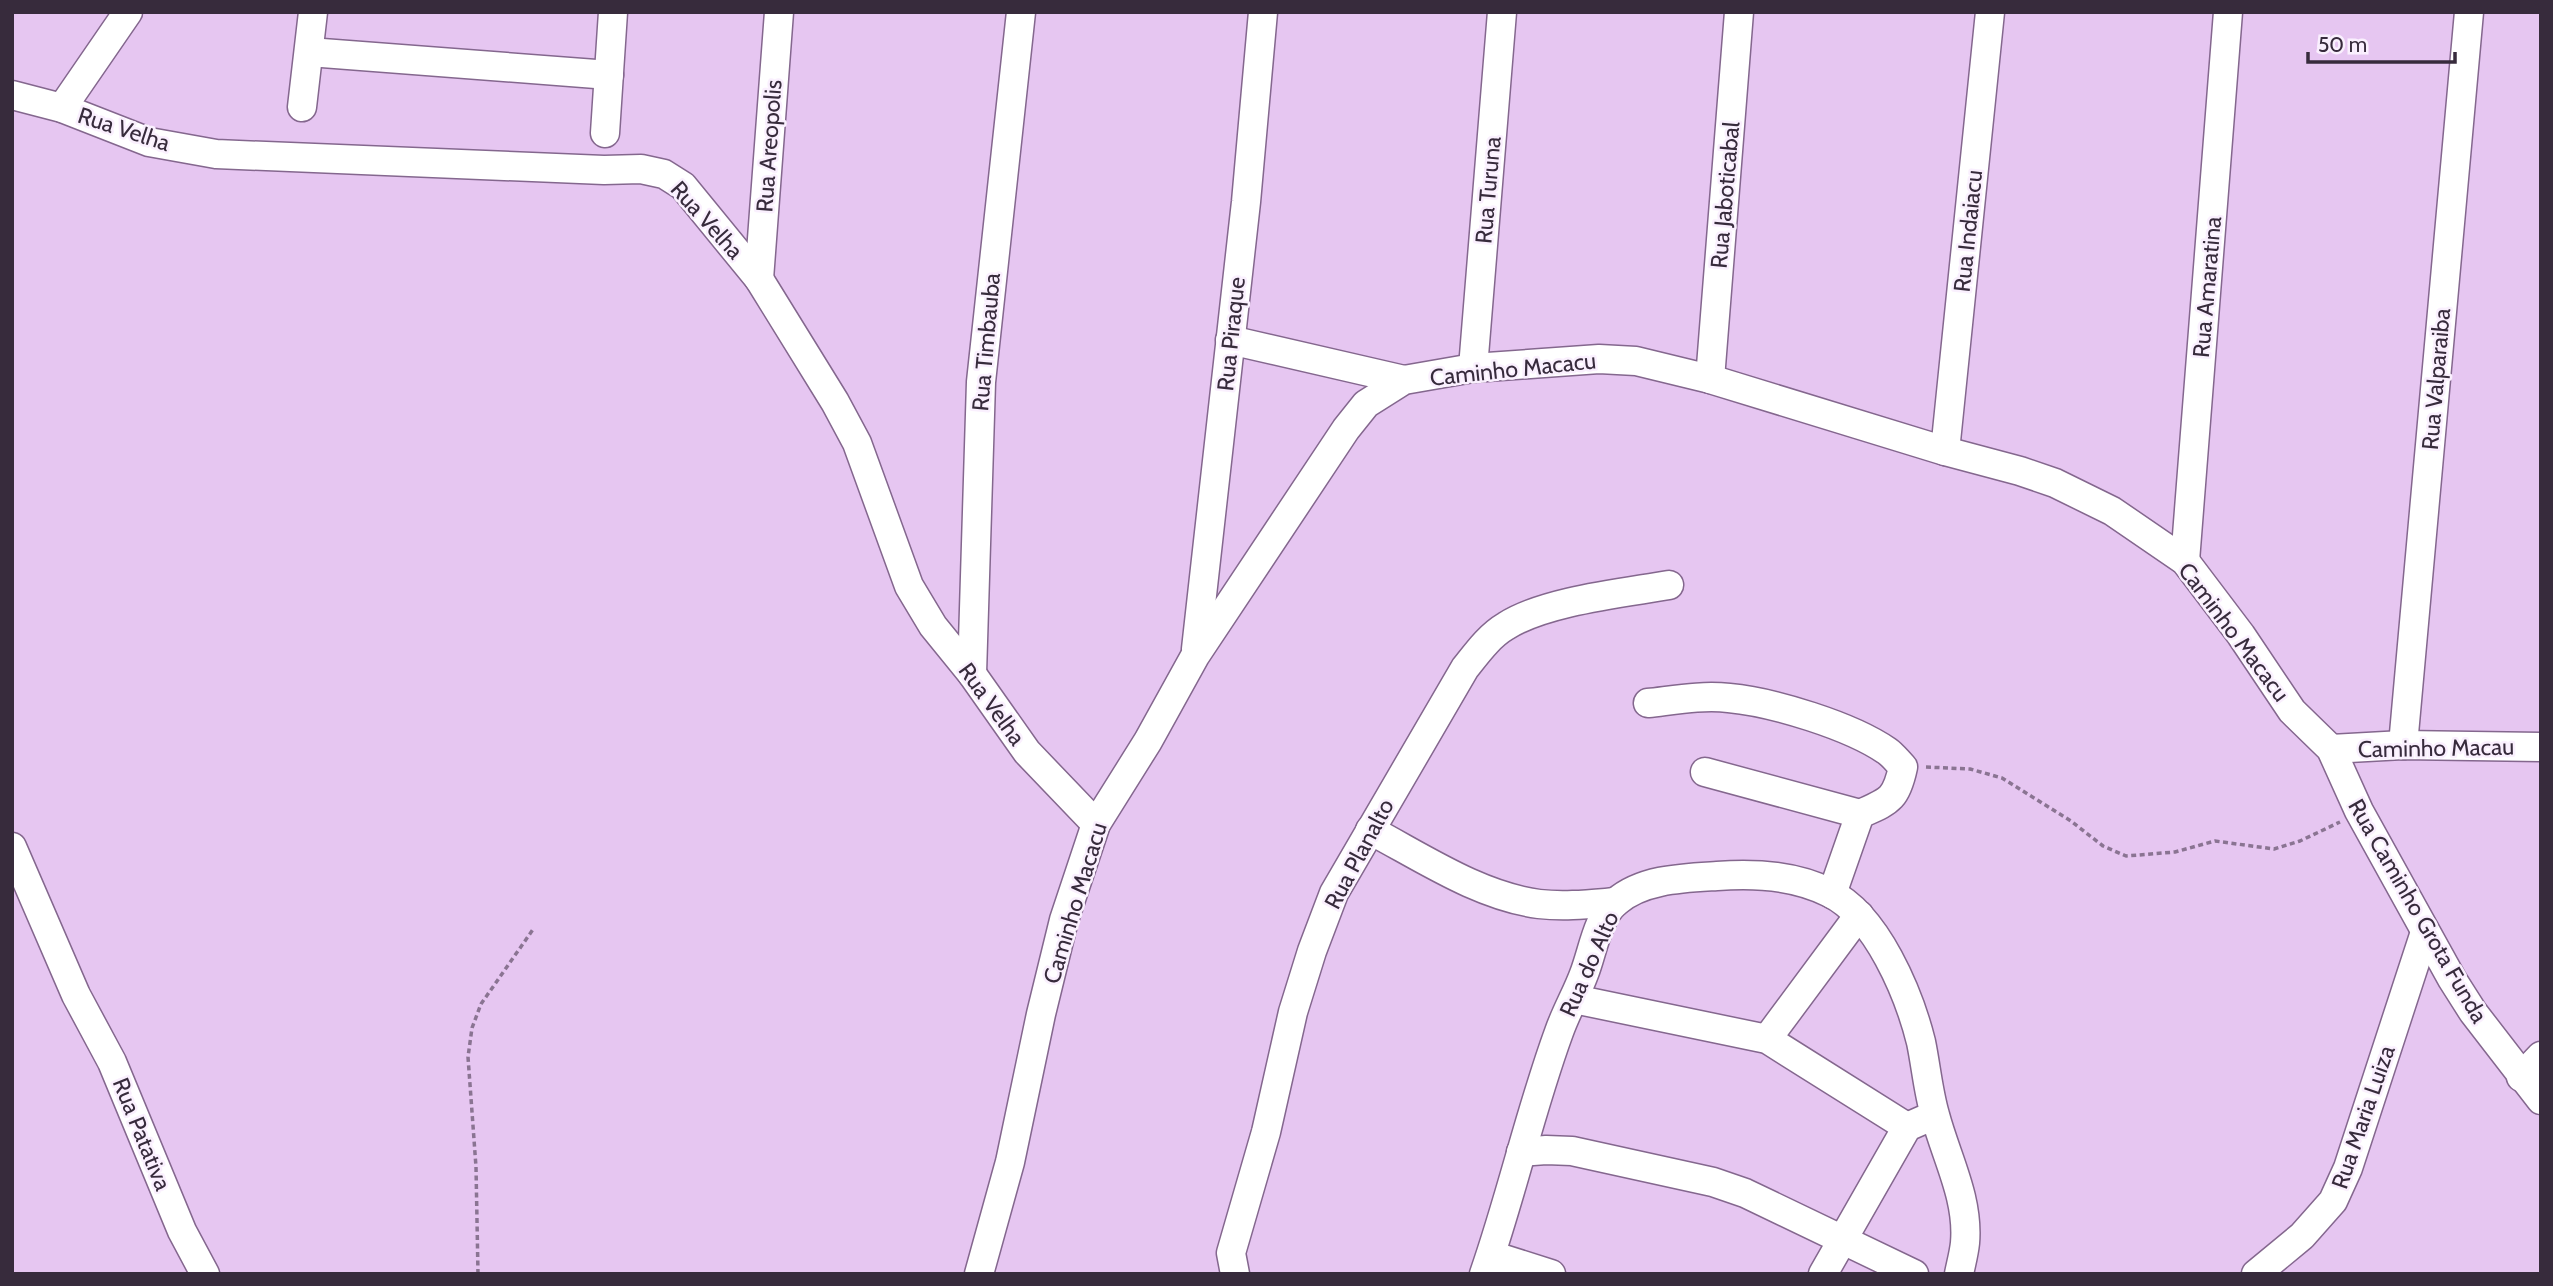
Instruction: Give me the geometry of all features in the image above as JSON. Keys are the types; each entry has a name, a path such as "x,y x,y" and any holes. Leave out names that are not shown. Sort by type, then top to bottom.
{"street":[{"path":"62,108 128,12"},
{"path":"302,107 313,12"},
{"path":"605,133 613,12"},
{"name":"Rua Areopolis","path":"759,279 779,12"},
{"name":"Rua Timbauba","path":"972,674 981,382 1021,12"},
{"name":"Rua Piraque","path":"1195,656 1263,12"},
{"name":"Rua Turuna","path":"1474,368 1502,12"},
{"name":"Rua Jaboticabal","path":"1710,379 1740,12"},
{"name":"Rua Indaiacu","path":"1945,451 1990,12"},
{"name":"Rua Amaratina","path":"2185,561 2228,12"},
{"name":"Rua Valparaiba","path":"2403,745 2469,12"},
{"path":"309,52 609,75"},
{"name":"Rua Velha","path":"12,95 62,108 149,142 216,154 604,170 641,169 664,174 682,186 759,279 835,402 857,443 909,586 933,626 972,674 1027,752 1096,824"},
{"path":"1230,340 1404,380"},
{"name":"Caminho Macacu","path":"979,1274 1010,1162 1041,1014 1065,920 1096,824 1195,656 1346,429 1366,404 1404,380 1474,368 1599,359 1636,362 1710,379 2055,483 2112,511 2185,561 2241,635 2292,710 2331,749"},
{"name":"Rua Planalto","path":"1233,1264 1293,1012 1334,893 1465,668 1487,641 1507,625 1536,612 1591,598 1669,585"},
{"path":"1648,703 1698,697 1730,698 1799,712 1888,752 1903,767 1898,788 1886,802 1860,814 1705,772"},
{"name":"Caminho Macau","path":"2331,749 2403,745 2541,747"},
{"name":"Rua Caminho Grota Funda","path":"2331,749 2359,811 2425,932 2473,1012 2541,1100"},
{"path":"1832,894 1860,814"},
{"path":"1370,830 1479,887 1511,898 1539,904 1562,905 1616,902"},
{"name":"Rua Patativa","path":"12,847 76,995 113,1062 182,1231 205,1274"},
{"name":"Rua do Alto","path":"1487,1264 1559,1031 1605,916 1616,902 1653,884 1685,878 1748,874 1791,879 1832,894 1859,915 1889,959 1920,1041 1935,1115 1954,1171 1963,1209 1965,1241 1959,1274"},
{"path":"1767,1039 1859,915"},
{"name":"Rua Maria Luiza","path":"2256,1274 2302,1236 2333,1201 2348,1168 2425,932"},
{"path":"1574,999 1767,1039 1907,1127"},
{"path":"2521,1077 2541,1056"},
{"path":"1823,1274 1907,1127 1935,1115"},
{"path":"1521,1152 1572,1151 1713,1182 1745,1193 1914,1274"},
{"path":"1210,1274 1233,1264"},
{"path":"1487,1264 1551,1274"}],"path":[{"path":"1903,767 1970,769 2002,778 2071,821 2103,846 2126,856 2175,852 2215,841 2274,849 2300,841 2359,811"},
{"path":"478,1274 476,1167 467,1057 472,1028 481,1004 534,928"}]}
